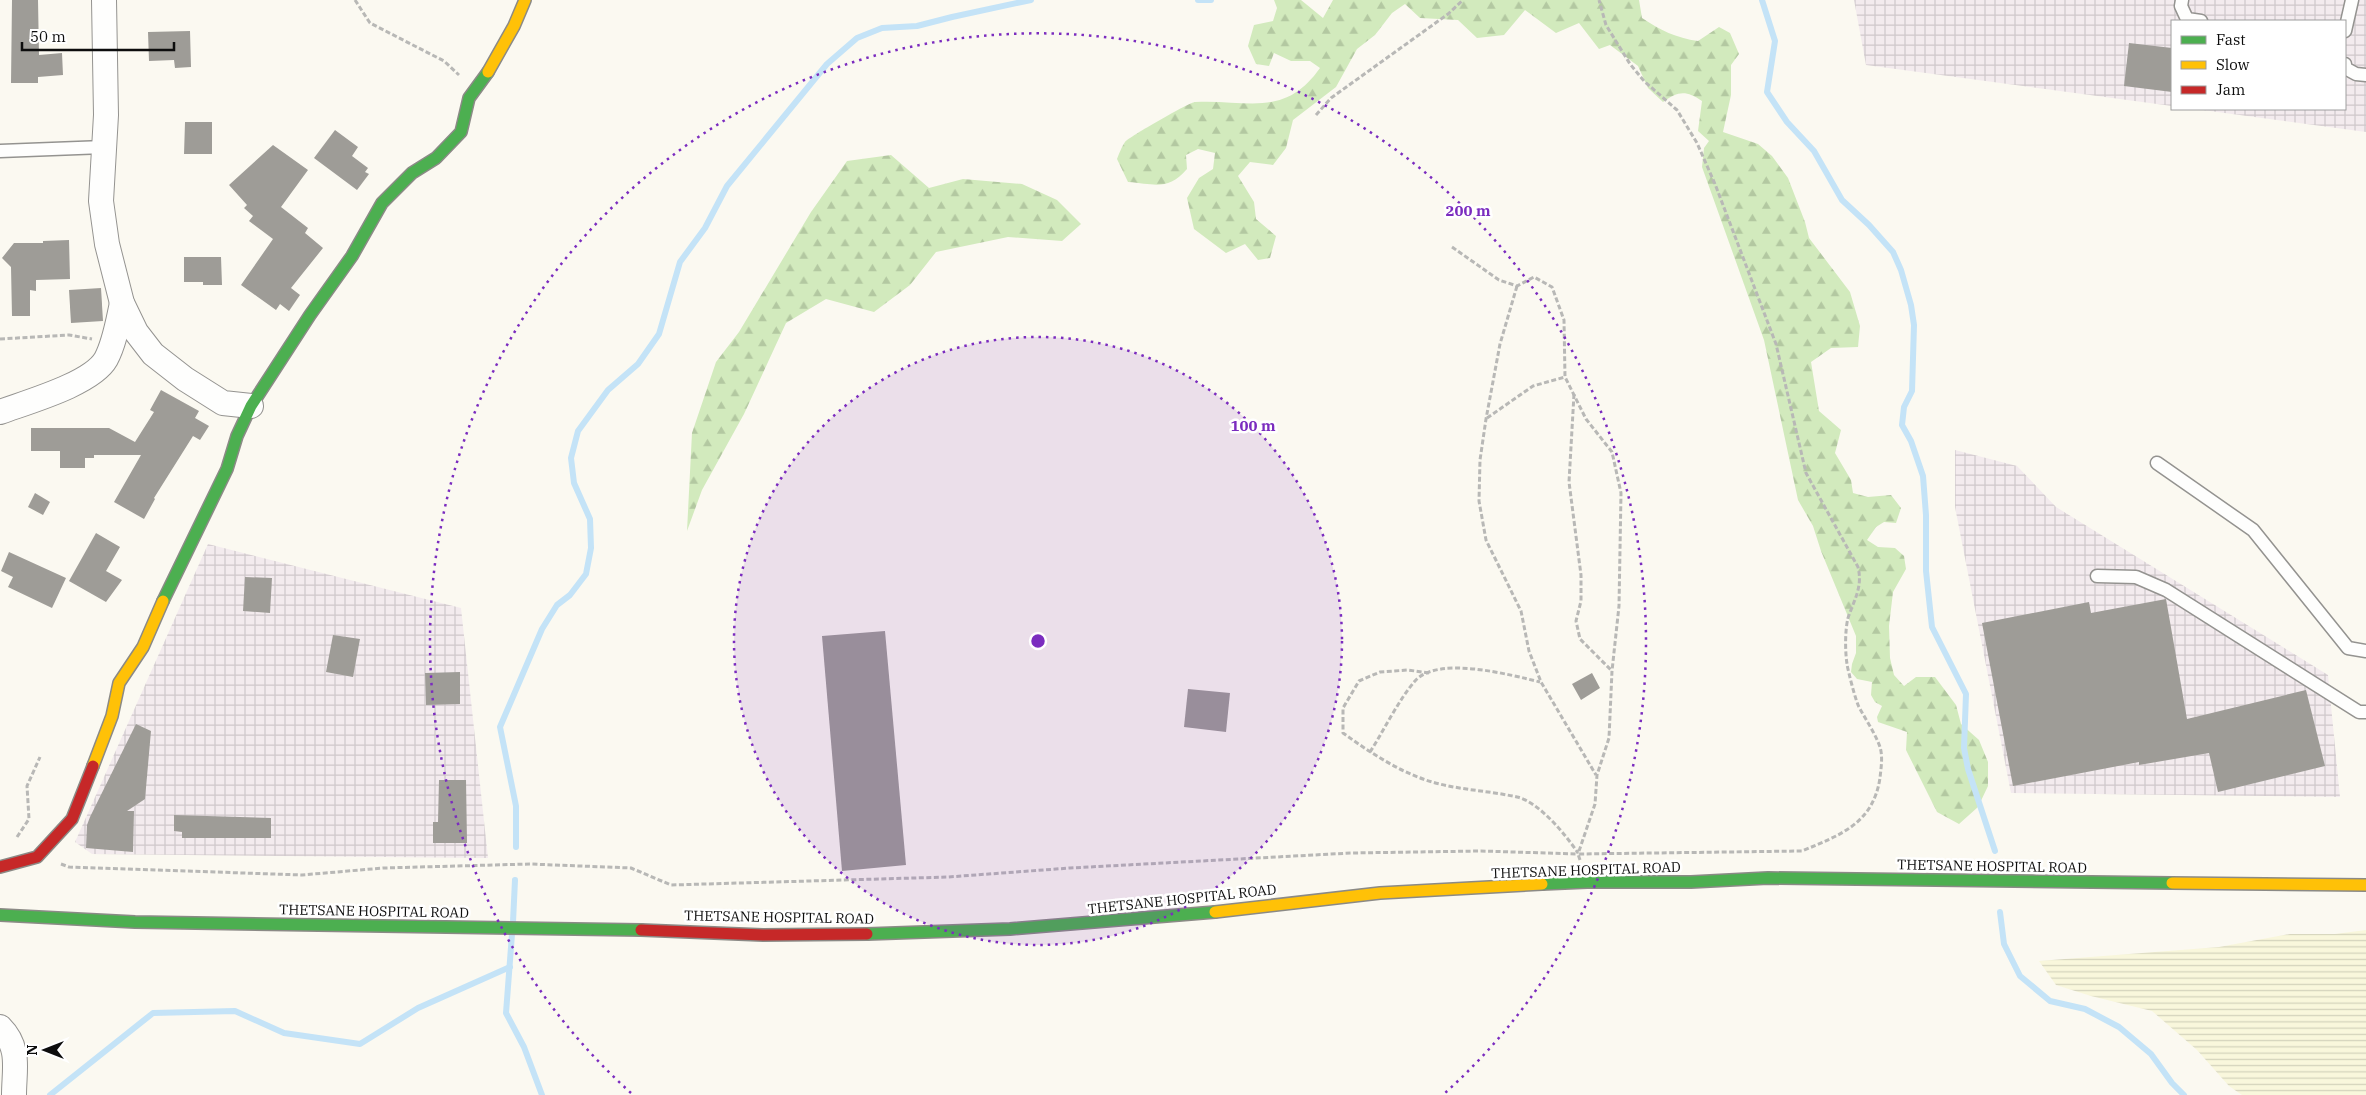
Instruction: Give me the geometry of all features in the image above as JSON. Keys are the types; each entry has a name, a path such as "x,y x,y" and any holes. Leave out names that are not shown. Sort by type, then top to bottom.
{"main road":[{"path":"0,867 37,857 72,820 112,716 119,683 143,647 172,580 227,469 237,436 251,406 310,315 352,256 382,202 412,173 436,158 461,132 469,98 489,70 514,26 525,0"},
{"name":"THETSANE HOSPITAL ROAD","path":"0,915 135,922 589,928 763,935 992,930 1166,917 1380,893 1587,882 1691,882 1768,878 2366,885"}],"street":[{"path":"104,0 106,114 101,201 107,244 122,303 136,332 153,354 223,403 251,406"},
{"path":"0,412 89,377 105,360 112,343 122,303"},
{"path":"0,1027 7,1034 13,1047 17,1065 14,1093"}],"lane":[{"path":"2182,0 2181,6 2187,20"},
{"path":"2346,27 2352,0"},
{"path":"2346,69 2356,74 2366,75"},
{"path":"0,151 104,147"},
{"path":"2157,463 2253,530 2348,648 2366,651"},
{"path":"2097,576 2136,577 2166,590 2359,712 2366,712"}],"path":[{"path":"355,0 370,23 444,61 461,76 469,98"},
{"path":"1316,114 1331,98 1448,14 1463,0"},
{"path":"37,857 69,867 302,875 383,868 473,864 630,868 671,885 948,877 1070,868 1352,853 1481,851 1578,854 1802,851 1836,836 1850,828 1864,816 1873,802 1881,766 1881,749 1858,706 1847,663 1848,620 1861,579 1858,567 1806,473 1776,344 1697,143 1677,110 1644,81 1630,64 1606,25 1599,0"},
{"path":"1452,247 1499,280 1517,286"},
{"path":"1578,854 1596,804 1596,776 1609,738 1612,671 1619,606 1621,493 1612,452 1586,419 1566,377 1564,320 1552,287 1534,277 1517,286 1500,344 1480,460 1479,501 1486,540 1521,611 1529,651 1540,682 1596,776"},
{"path":"0,339 69,335 112,343"},
{"path":"1486,419 1533,386 1566,377"},
{"path":"1574,394 1569,482 1581,575 1581,601 1576,621 1580,639 1612,671"},
{"path":"1370,752 1416,680 1429,673 1447,668 1472,668 1540,682"},
{"path":"1429,673 1408,670 1380,672 1358,681 1343,708 1343,733 1370,752 1423,779 1519,797 1548,816 1567,836 1578,854 1587,882"},
{"path":"14,841 29,819 27,786 40,757"}],"shaded area":[{"path":"1854,0 2366,0 2366,132 2202,110 2346,110 2346,20 2171,20 2171,106 1866,65"},
{"path":"1955,450 2017,466 2056,507 2328,675 2340,797 2011,793 1955,507"},
{"path":"208,544 461,608 488,858 92,854 75,842"},
{"path":"2366,930 2366,1095 2242,1095 2229,1086 2197,1050 2152,1011 2056,985 2039,961 2219,947 2290,934 2335,934"}],"green space":[{"path":"1274,0 1301,0 1323,18 1333,0 1639,0 1642,18 1675,36 1698,41 1719,27 1730,33 1739,54 1731,65 1731,95 1723,132 1758,144 1772,156 1788,178 1805,222 1809,238 1850,292 1860,326 1858,347 1831,348 1811,362 1819,411 1841,430 1835,453 1851,480 1853,493 1868,497 1891,495 1901,508 1896,523 1884,522 1876,527 1867,540 1878,547 1895,548 1904,556 1906,569 1893,592 1889,626 1890,658 1894,675 1904,686 1916,677 1935,677 1956,705 1961,724 1979,740 1988,762 1988,786 1978,807 1959,824 1937,812 1906,750 1907,732 1878,722 1877,717 1882,706 1875,702 1871,695 1872,682 1857,679 1851,672 1856,653 1856,636 1821,551 1813,526 1798,500 1764,340 1702,167 1704,148 1709,141 1698,131 1702,101 1682,93 1663,102 1648,88 1638,66 1610,45 1599,49 1579,23 1556,33 1525,10 1504,35 1477,38 1458,20 1420,18 1405,4 1392,13 1375,35 1357,49 1336,87 1293,120 1286,148 1273,165 1250,162 1238,176 1254,202 1256,219 1276,236 1270,258 1258,260 1245,244 1226,253 1194,229 1187,198 1199,178 1213,169 1215,153 1198,149 1186,155 1187,169 1180,176 1174,181 1154,185 1128,182 1117,159 1125,142 1129,139 1195,102 1264,103 1293,94 1306,84 1320,68 1310,61 1291,61 1274,53 1269,66 1256,64 1248,46 1254,25 1273,21 1277,8"},
{"path":"891,155 929,188 963,179 1022,184 1057,200 1081,224 1062,241 1008,237 936,252 910,285 874,312 826,299 786,323 744,414 702,490 687,531 692,433 716,362 739,332 811,212 847,161"}],"building":[{"path":"12,0 38,0 39,55 62,53 63,75 38,77 38,83 11,83"},
{"path":"190,31 191,67 175,68 174,60 149,61 148,32"},
{"path":"2129,43 2171,48 2171,92 2124,86"},
{"path":"185,122 212,122 212,154 184,154"},
{"path":"335,130 358,147 352,156 368,168 365,172 369,174 357,190 314,158"},
{"path":"273,145 308,170 281,207 308,228 305,233 323,248 291,288 300,295 289,311 280,304 276,310 241,285 273,239 249,221 253,216 244,208 247,205 229,185"},
{"path":"69,240 70,279 36,280 36,291 30,290 30,316 12,316 11,267 2,258 14,243 43,243 43,241"},
{"path":"184,257 221,257 222,285 184,282"},
{"path":"101,288 103,321 71,323 69,290"},
{"path":"161,390 199,411 195,418 209,426 200,440 193,436 154,498 144,519 114,502 141,455 94,455 94,458 85,458 85,468 60,468 60,451 31,451 31,428 109,428 135,442 154,412 150,410"},
{"path":"35,493 50,502 43,515 28,507"},
{"path":"96,533 120,547 106,571 122,580 106,602 69,581"},
{"path":"9,552 66,578 52,608 8,587 13,577 1,571"},
{"path":"245,577 272,578 270,613 243,611"},
{"path":"2166,599 2187,719 2306,690 2325,766 2218,792 2209,753 2139,765 2139,762 2013,786 1982,623 2089,602 2091,613"},
{"path":"885,631 906,865 842,871 822,636"},
{"path":"333,635 360,639 353,677 326,672"},
{"path":"460,672 460,704 426,705 425,673"},
{"path":"1592,673 1600,688 1581,700 1572,684"},
{"path":"1188,689 1230,693 1226,732 1184,727"},
{"path":"136,724 151,731 145,799 127,811 134,811 133,852 86,848 87,825 90,817"},
{"path":"439,780 466,780 467,843 433,843 433,822 438,822"},
{"path":"174,815 271,818 271,838 182,838 182,832 174,831"}],"waterway":[{"path":"516,847 516,806 500,727 542,629 557,605 570,595 586,574 591,548 590,519 574,483 571,458 578,431 608,390 638,364 659,334 680,262 705,228 727,186 827,64 857,38 882,28 917,26 1031,0"},
{"path":"1198,0 1211,0"},
{"path":"1762,0 1775,41 1767,92 1787,122 1814,151 1842,200 1869,225 1893,252 1901,270 1911,305 1914,325 1912,391 1904,407 1902,425 1911,441 1923,476 1926,515 1926,571 1932,627 1966,694 1964,748 1968,769 1995,851"},
{"path":"513,922 515,880"},
{"path":"2000,912 2004,944 2020,976 2050,1001 2085,1009 2119,1027 2151,1054 2172,1083 2184,1095"},
{"path":"512,934 506,1013 524,1047 542,1095"},
{"path":"50,1095 153,1013 235,1011 284,1033 360,1044 418,1008 510,967"}],"traffic: fast":[{"path":"163,601 227,469 237,436 251,406 310,315 352,256 382,203 412,173 436,158 461,132 469,98 488,72"},
{"path":"1542,884 1691,882 1768,878 2172,883"},
{"path":"867,934 1010,929 1215,912"},
{"path":"0,915 135,922 641,930"}],"traffic: slow":[{"path":"488,72 514,26 525,0"},
{"path":"93,766 112,716 119,683 143,647 163,601"},
{"path":"2172,883 2366,885"},
{"path":"1215,912 1380,893 1542,884"}],"traffic: jam":[{"path":"0,867 37,857 72,819 93,766"},
{"path":"641,930 763,935 867,934"}]}
